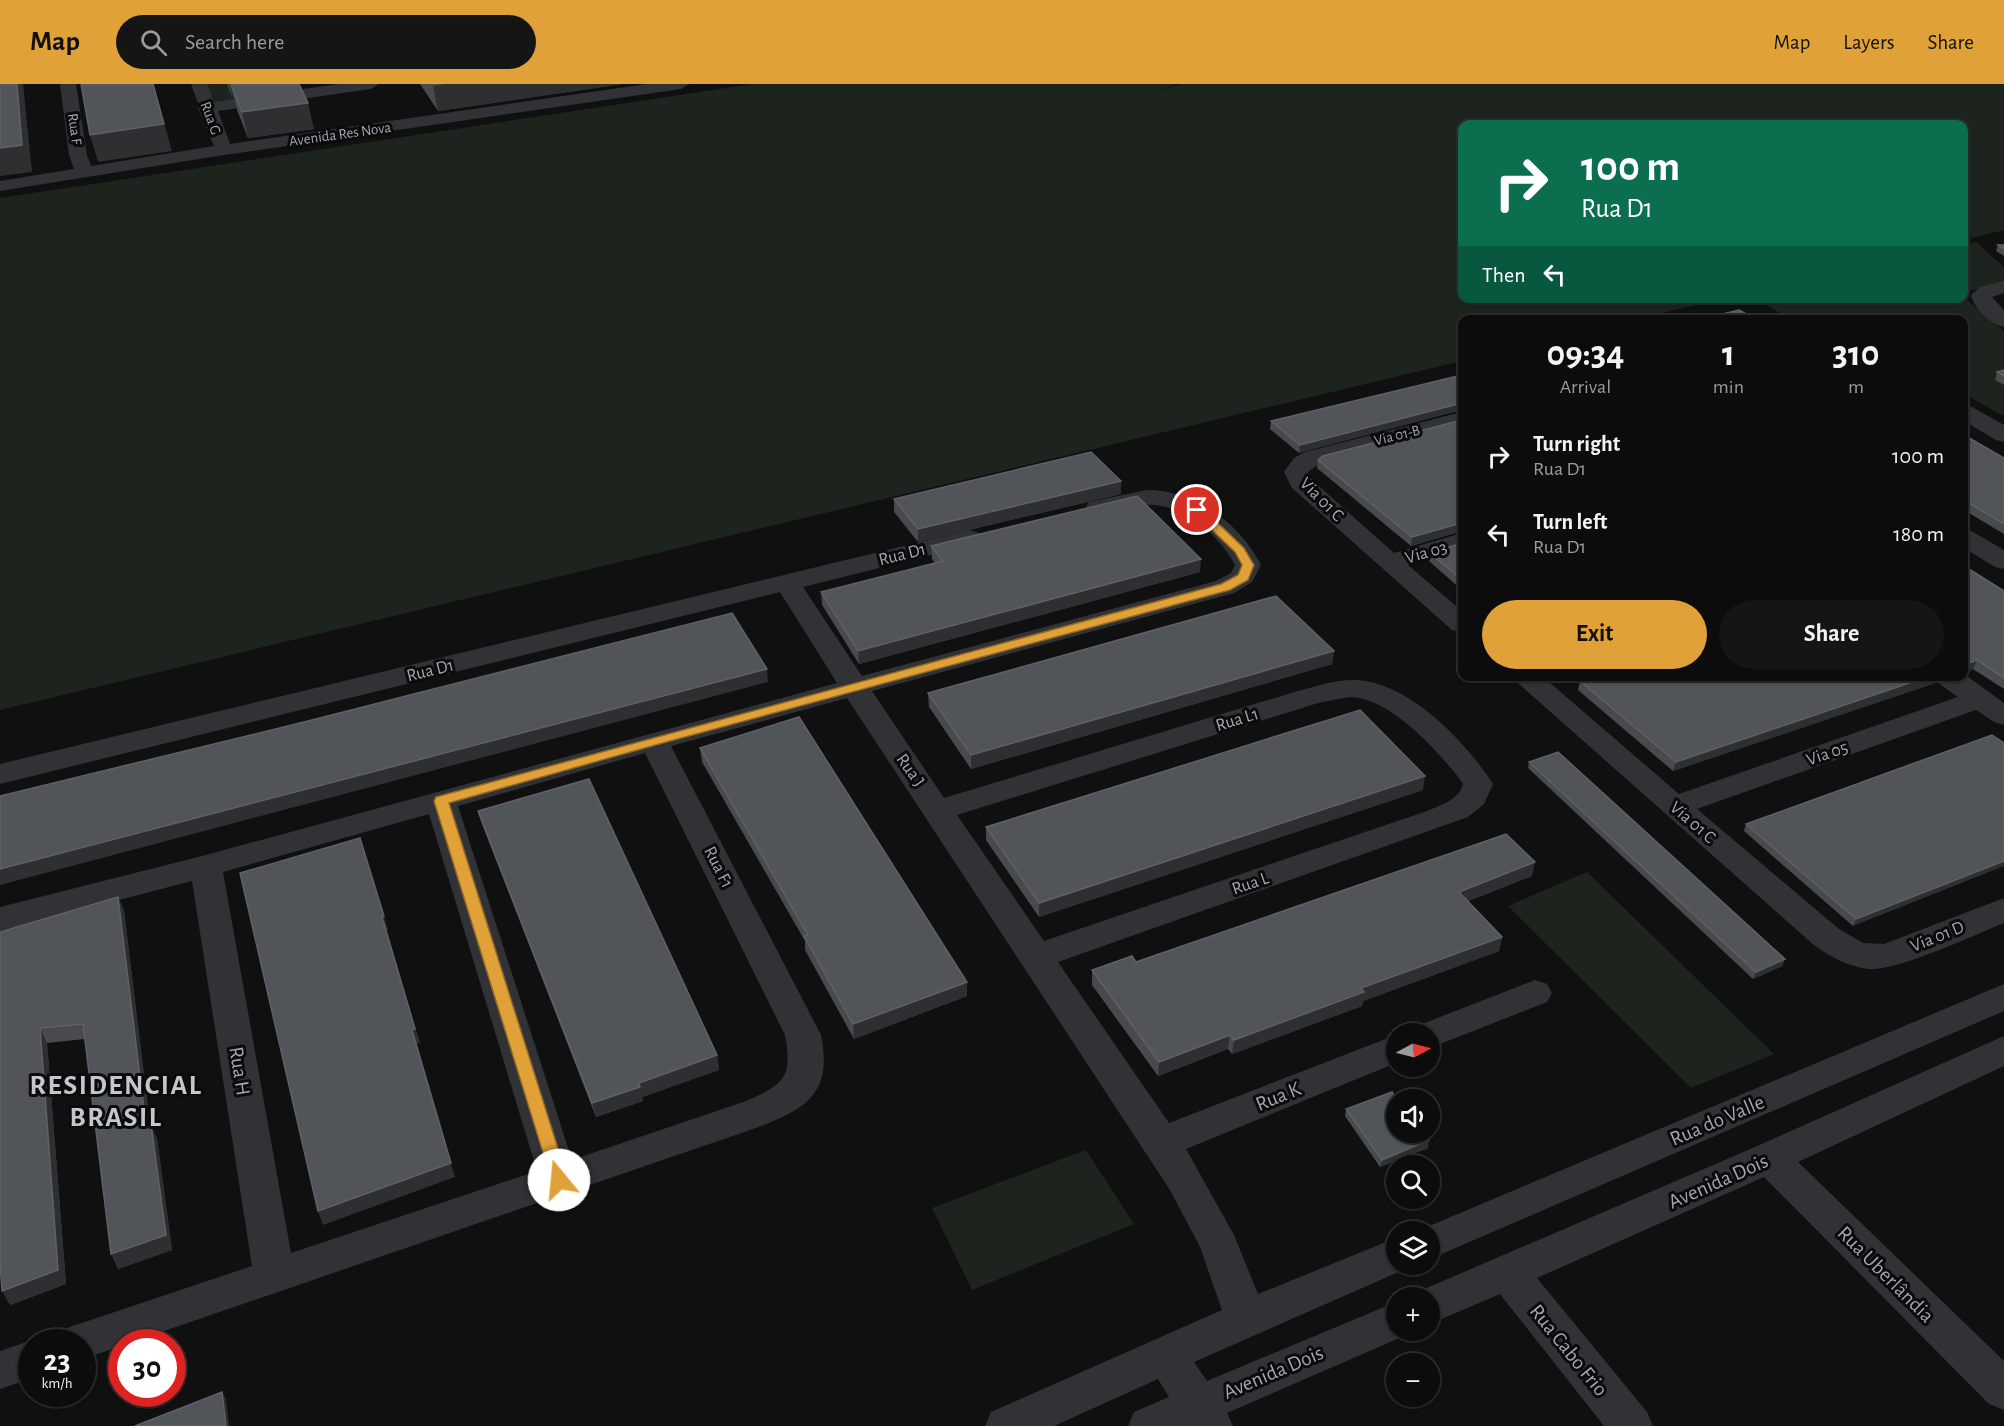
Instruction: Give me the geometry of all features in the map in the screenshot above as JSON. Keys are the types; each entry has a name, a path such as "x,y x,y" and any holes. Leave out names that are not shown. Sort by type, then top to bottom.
{"street":[{"name":"Rua F","path":"68,84 78,155 84,173"},
{"name":"Rua G","path":"199,84 206,108 224,150"},
{"path":"206,108 371,84"},
{"name":"Avenida Res Nova","path":"0,186 224,150 681,84"},
{"path":"2001,288 1983,292 1981,299 2004,321"},
{"path":"1968,414 2004,435"},
{"name":"Via 01-B","path":"1331,452 1458,420"},
{"name":"Via 01 C","path":"1331,452 1302,463 1296,472 1298,479 1389,562 1458,621"},
{"path":"0,919 206,866 654,741 854,689 1225,587 1239,580 1246,572 1248,565 1240,551 1197,510 1180,501 1153,496 1076,512"},
{"name":"Rua D1","path":"0,774 995,532"},
{"path":"1968,539 2004,561"},
{"name":"Via 03","path":"1389,562 1458,542"},
{"name":"Rua J","path":"787,582 854,689 1037,956 1202,1210 1227,1261 1245,1319"},
{"name":"Via 01 C","path":"1530,681 1833,942 1854,954 1868,957"},
{"path":"1954,681 1992,707"},
{"name":"Rua L1","path":"939,810 1308,697 1332,691 1360,688 1375,692 1401,707 1442,742 1473,775 1478,789 1474,797 1461,807"},
{"name":"Via 05","path":"1675,806 1992,707"},
{"name":"Rua F1","path":"96,1336 743,1118 768,1108 796,1092 809,1064 803,1035 654,741"},
{"path":"441,801 559,1180"},
{"name":"Rua L","path":"1037,956 1438,819 1461,807"},
{"name":"Rua H","path":"206,866 274,1275"},
{"name":"Via 01 D","path":"1868,957 1896,952 2004,910"},
{"path":"1440,1031 1535,993"},
{"name":"Rua do Valle","path":"1440,1237 2004,997"},
{"name":"Avenida Dois","path":"1440,1302 1769,1158 2004,1050"},
{"name":"Rua K","path":"1160,1143 1386,1052"},
{"name":"Rua Uberlândia","path":"1769,1158 2004,1390"},
{"path":"1007,1426 1245,1319 1386,1259"},
{"name":"Rua Cabo Frio","path":"1508,1274 1631,1426"},
{"name":"Avenida Dois","path":"1150,1426 1204,1415 1386,1325"},
{"path":"1167,1356 1204,1415"},
{"path":"0,1370 18,1364"}],"shaded area":[{"path":"202,84 297,84 301,92 212,103"},
{"path":"752,84 1177,84 1158,91 1181,84 2004,84 2004,230 1968,239 1968,120 1458,120 1458,303 1705,303 1653,315 1458,315 1458,362 0,710 0,198"},
{"path":"1976,242 2004,267 2004,283 1968,291 1968,244"},
{"path":"1968,301 2004,331 2004,416 1968,396 1968,315 1784,315 1762,303 1968,303"},
{"path":"1587,872 1774,1054 1691,1088 1508,906"},
{"path":"1086,1150 1134,1224 972,1290 932,1208"}],"building":[{"path":"0,84 17,84 22,145 0,148"},
{"path":"81,84 153,84 164,124 90,135"},
{"path":"299,84 308,103 242,112 231,85"},
{"path":"1739,310 1748,315 1718,315"},
{"path":"1458,376 1458,404 1300,445 1271,421"},
{"path":"1458,421 1458,524 1412,537 1318,460 1323,456"},
{"path":"1968,437 2004,458 2004,524 1968,502"},
{"path":"1091,452 1121,481 918,529 894,499"},
{"path":"1137,496 1201,559 858,651 821,592 943,561 931,546"},
{"path":"1458,544 1458,577 1430,553"},
{"path":"1968,568 2004,591 2004,678 1977,660 1968,663"},
{"path":"1276,596 1334,651 971,755 928,693"},
{"path":"732,613 767,669 0,869 0,796 308,721"},
{"path":"1580,681 1915,681 1676,762"},
{"path":"1360,710 1425,776 1039,903 986,827"},
{"path":"799,717 967,982 853,1024 804,936 808,935 700,748"},
{"path":"1992,735 2004,743 2004,861 1856,919 1746,824"},
{"path":"1558,752 1785,959 1756,972 1529,762"},
{"path":"589,779 717,1055 639,1083 640,1087 592,1103 478,811"},
{"path":"1506,834 1535,862 1459,892 1502,937 1361,988 1364,992 1234,1040 1230,1035 1159,1062 1092,970 1132,956 1136,962"},
{"path":"360,838 384,916 382,917 415,1029 412,1030 451,1163 318,1211 240,873"},
{"path":"118,897 146,1126 151,1125 166,1235 111,1254 83,1024 40,1028 58,1270 2,1291 0,1262 0,932"},
{"path":"1386,1094 1386,1143 1422,1143 1394,1155 1386,1155 1386,1158 1382,1160 1346,1109"},
{"path":"222,1392 226,1426 135,1426 186,1407"}],"district":[{"name":"RESIDENCIAL BRASIL","path":"116,1100"}],"route":[{"path":"559,1180 441,801 1225,587 1243,577 1248,565 1240,551 1197,510"}]}
